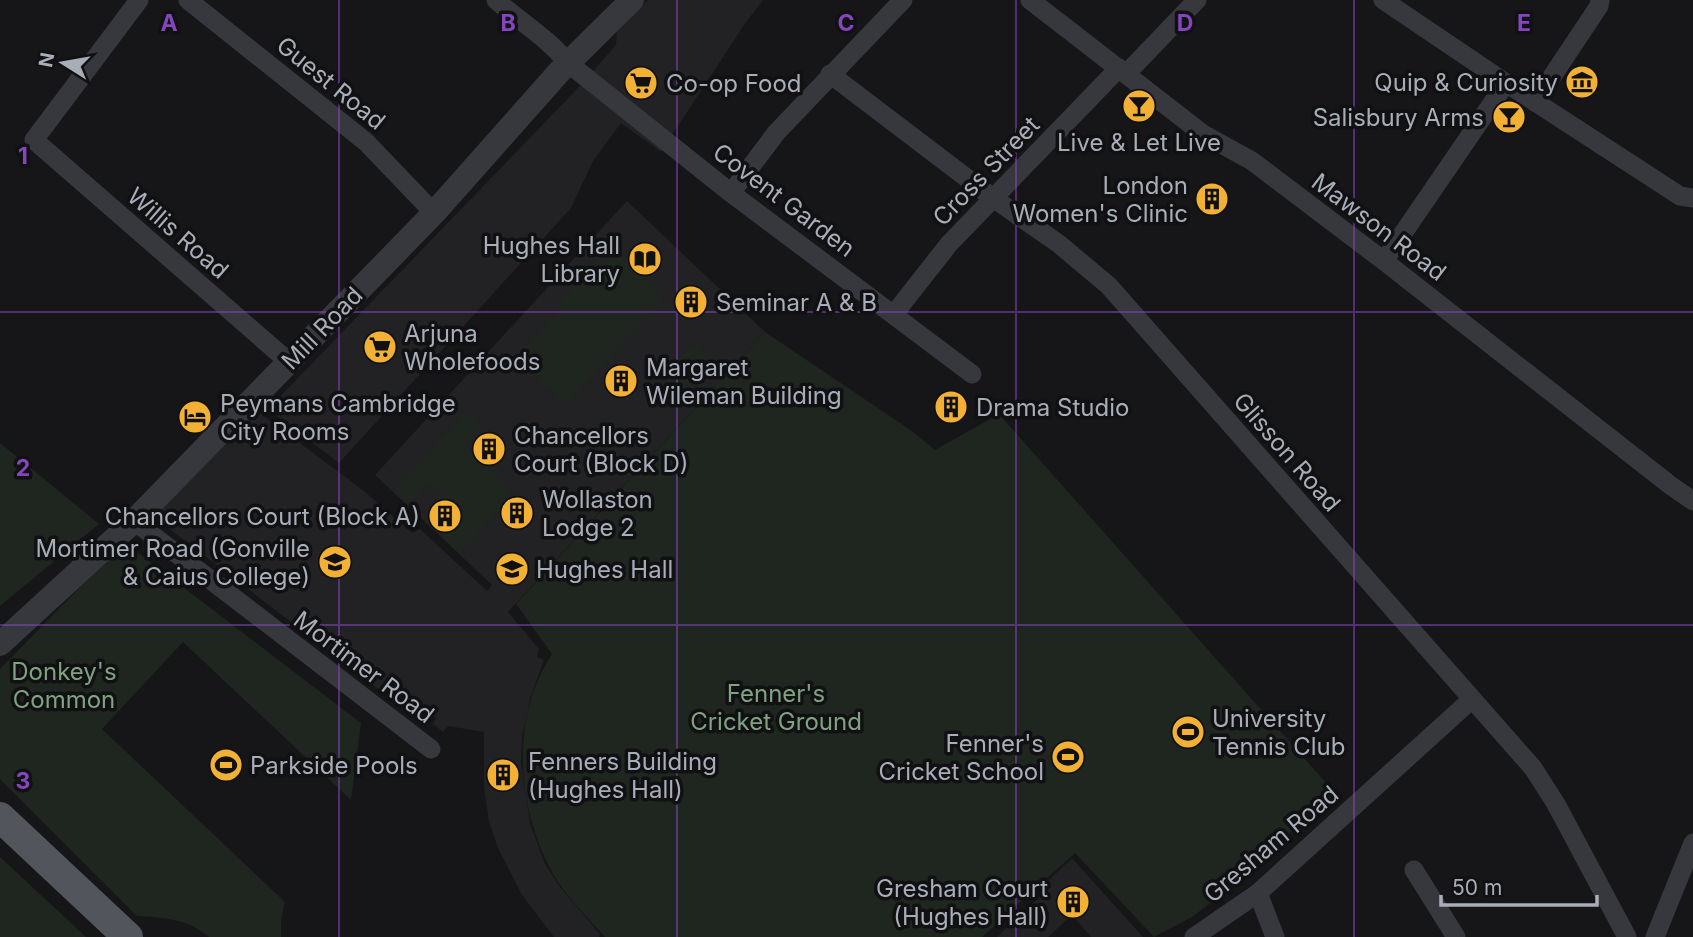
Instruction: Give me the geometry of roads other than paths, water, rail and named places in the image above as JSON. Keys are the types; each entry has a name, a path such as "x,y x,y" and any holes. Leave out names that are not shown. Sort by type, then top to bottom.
{"main road":[{"path":"0,817 128,937"}],"street":[{"name":"Willis Road","path":"139,0 34,140 289,362"},
{"name":"Guest Road","path":"188,0 366,142 435,213"},
{"name":"Covent Garden","path":"496,0 517,19 537,31 568,63 731,193 972,374"},
{"name":"Mill Road","path":"0,644 134,521 435,213 568,63 632,0"},
{"path":"731,193 776,133 903,0"},
{"name":"Mawson Road","path":"1030,0 1203,134 1252,161 1670,485 1693,500"},
{"name":"Cross Street","path":"894,314 942,253 993,198 1197,0"},
{"path":"1383,0 1680,196 1693,198"},
{"path":"1535,102 1599,6 1600,0"},
{"name":"Glisson Road","path":"830,74 993,198 1059,244 1108,286 1533,768 1627,937"},
{"path":"1384,261 1506,83"},
{"name":"Mortimer Road","path":"134,521 431,749"},
{"name":"Gresham Road","path":"1194,937 1258,893 1471,700"},
{"path":"1655,937 1693,844"},
{"path":"1414,870 1456,937"},
{"path":"1258,893 1275,937"}],"place":[{"name":"Quip & Curiosity","path":"1582,82"},
{"name":"Co-op Food","path":"641,83"},
{"name":"Live & Let Live","path":"1139,106"},
{"name":"Salisbury Arms","path":"1509,117"},
{"name":"London Women's Clinic","path":"1212,199"},
{"name":"Hughes Hall Library","path":"645,259"},
{"name":"Seminar A & B","path":"691,302"},
{"name":"Arjuna Wholefoods","path":"380,347"},
{"name":"Margaret Wileman Building","path":"621,381"},
{"name":"Drama Studio","path":"951,407"},
{"name":"Peymans Cambridge City Rooms","path":"195,417"},
{"name":"Chancellors Court (Block D)","path":"489,449"},
{"name":"Wollaston Lodge 2","path":"517,513"},
{"name":"Chancellors Court (Block A)","path":"445,516"},
{"name":"Mortimer Road (Gonville & Caius College)","path":"335,562"},
{"name":"Hughes Hall","path":"512,569"},
{"name":"University Tennis Club","path":"1188,732"},
{"name":"Fenner's Cricket School","path":"1068,757"},
{"name":"Parkside Pools","path":"226,765"},
{"name":"Fenners Building (Hughes Hall)","path":"503,775"},
{"name":"Gresham Court (Hughes Hall)","path":"1073,902"}],"park label":[{"name":"Donkey's Common","path":"64,685"},
{"name":"Fenner's Cricket Ground","path":"776,707"}]}
